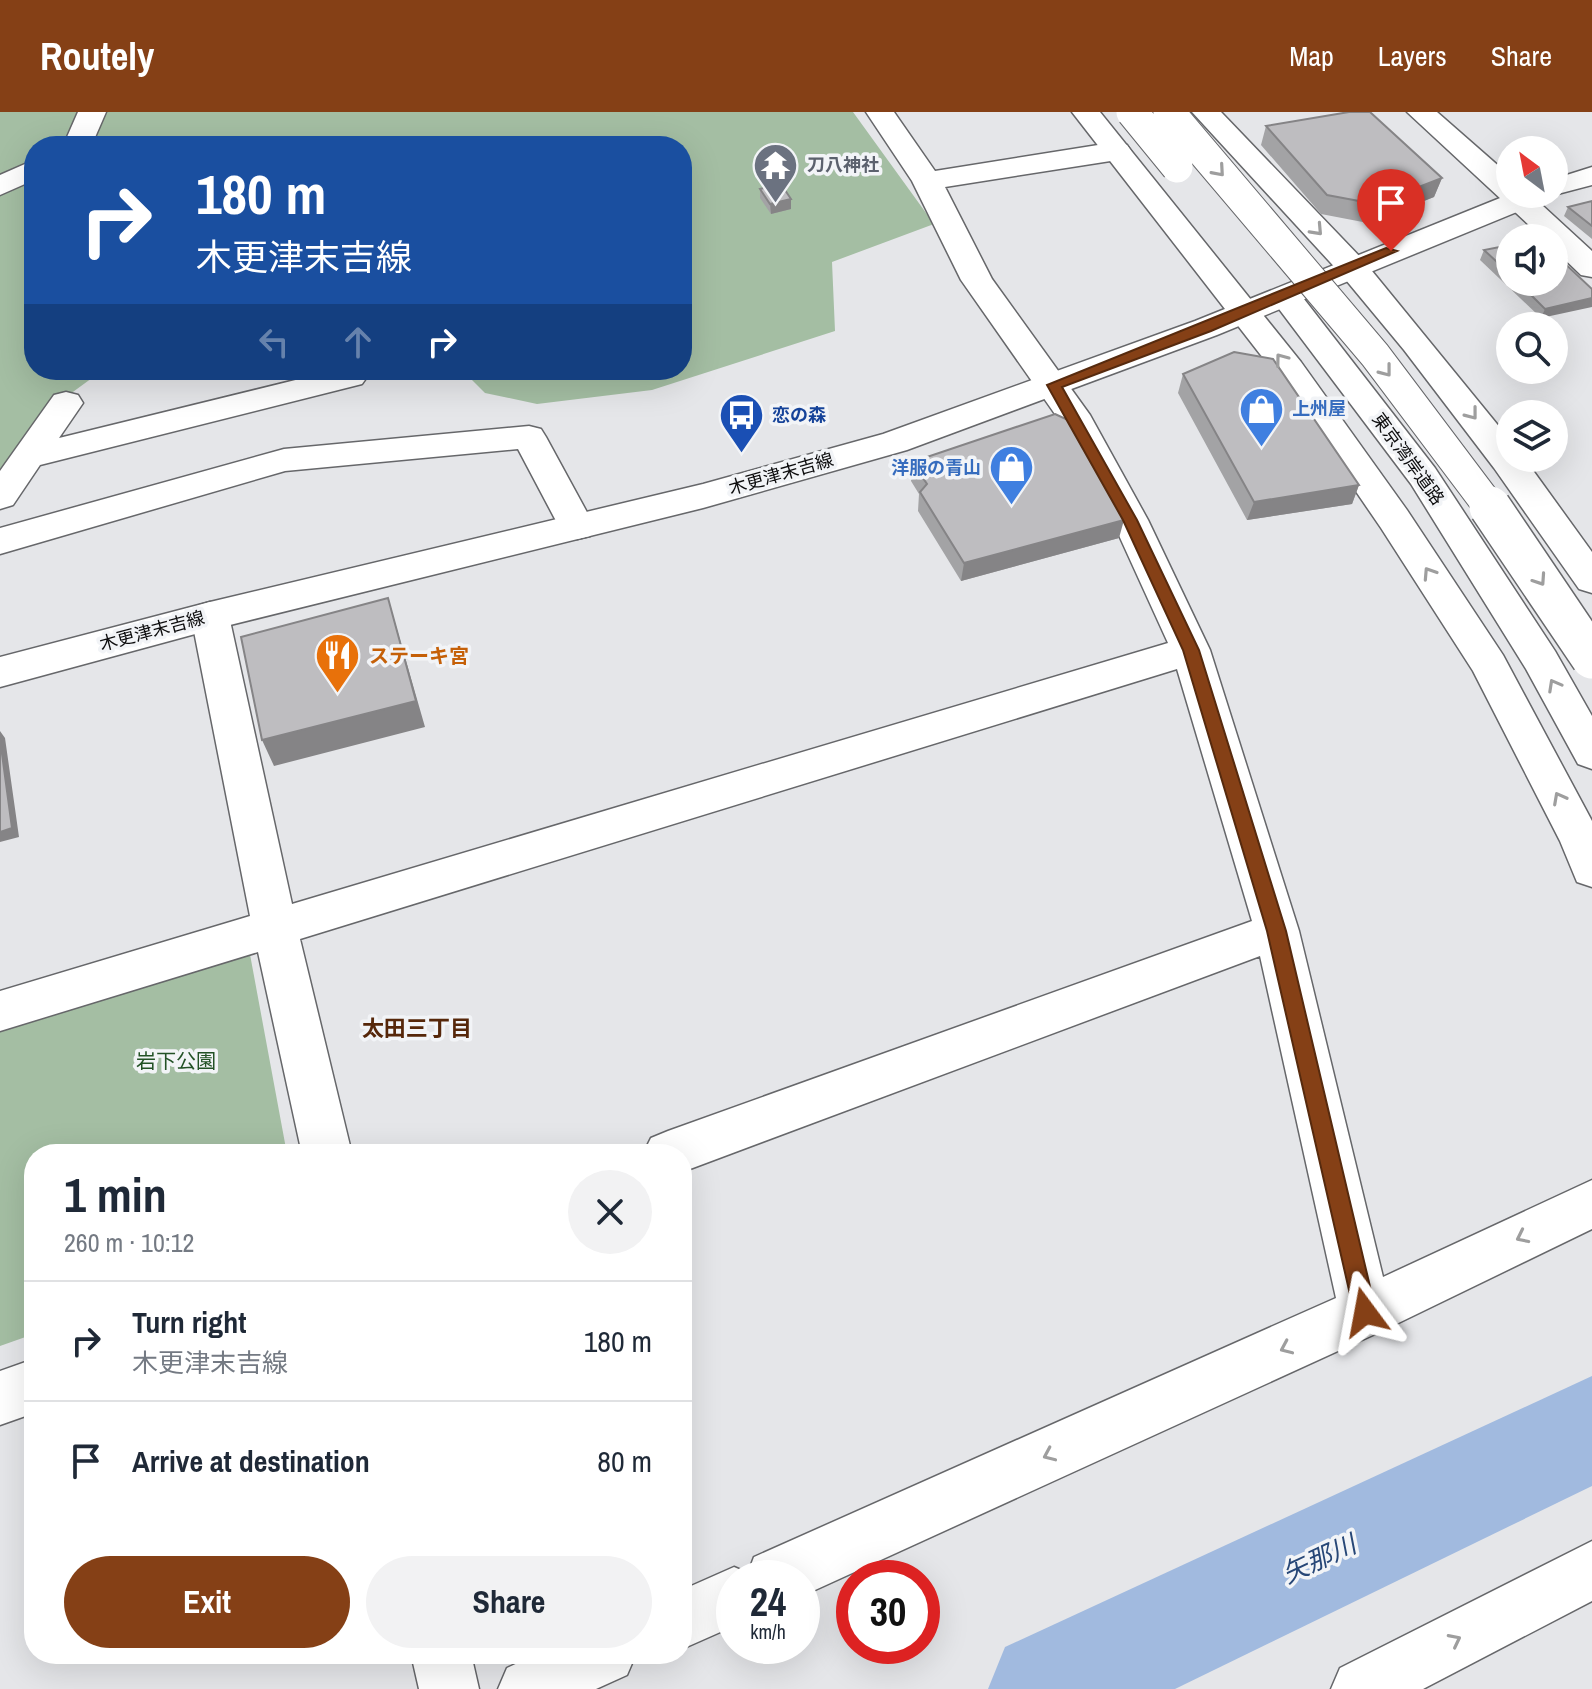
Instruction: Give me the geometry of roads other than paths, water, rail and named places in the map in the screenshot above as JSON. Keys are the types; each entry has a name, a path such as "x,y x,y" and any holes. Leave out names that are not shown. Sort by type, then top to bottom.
{"main road":[{"path":"82,136 92,112"},
{"path":"880,112 927,181 977,280 1020,344 1054,385 1130,520 1191,650 1277,931 1365,1312"},
{"path":"1086,112 1245,311 1317,407 1489,665 1581,841 1592,869"},
{"path":"1132,112 1193,186"},
{"name":"東京湾岸道路","path":"1169,112 1375,355 1485,499 1592,658"},
{"path":"1206,112 1351,267 1530,488 1592,580"},
{"path":"1421,112 1496,175"},
{"path":"927,181 1117,151"},
{"path":"0,186 24,174"},
{"path":"1568,184 1592,176"},
{"name":"木更津末吉線","path":"0,672 210,616 828,462 1054,385 1245,311 1496,205"},
{"path":"1533,208 1592,268"},
{"name":"東京湾岸道路","path":"1269,276 1423,476 1541,661 1592,753"},
{"path":"27,457 338,380"},
{"path":"0,497 66,403"},
{"path":"0,541 284,460 529,437 577,527"},
{"path":"210,616 275,928 325,1144"},
{"path":"0,1011 1191,650"},
{"path":"692,1145 1277,931"},
{"path":"815,1560 1365,1312 1592,1204"},
{"path":"0,1398 24,1390"},
{"path":"1392,1681 1592,1570"},
{"path":"692,1615 716,1604"},
{"path":"443,1664 449,1689"},
{"path":"528,1689 584,1664"}],"waterway":[{"name":"矢那川","path":"1047,1689 1592,1430"}],"place":[{"name":"刀八神社","path":"776,204"},
{"name":"上州屋","path":"1261,448"},
{"name":"恋の森","path":"741,454"},
{"name":"洋服の青山","path":"1012,507"},
{"name":"ステーキ宮","path":"338,695"}],"district":[{"name":"太田三丁目","path":"417,1028"}],"park label":[{"name":"岩下公園","path":"176,1061"}]}
